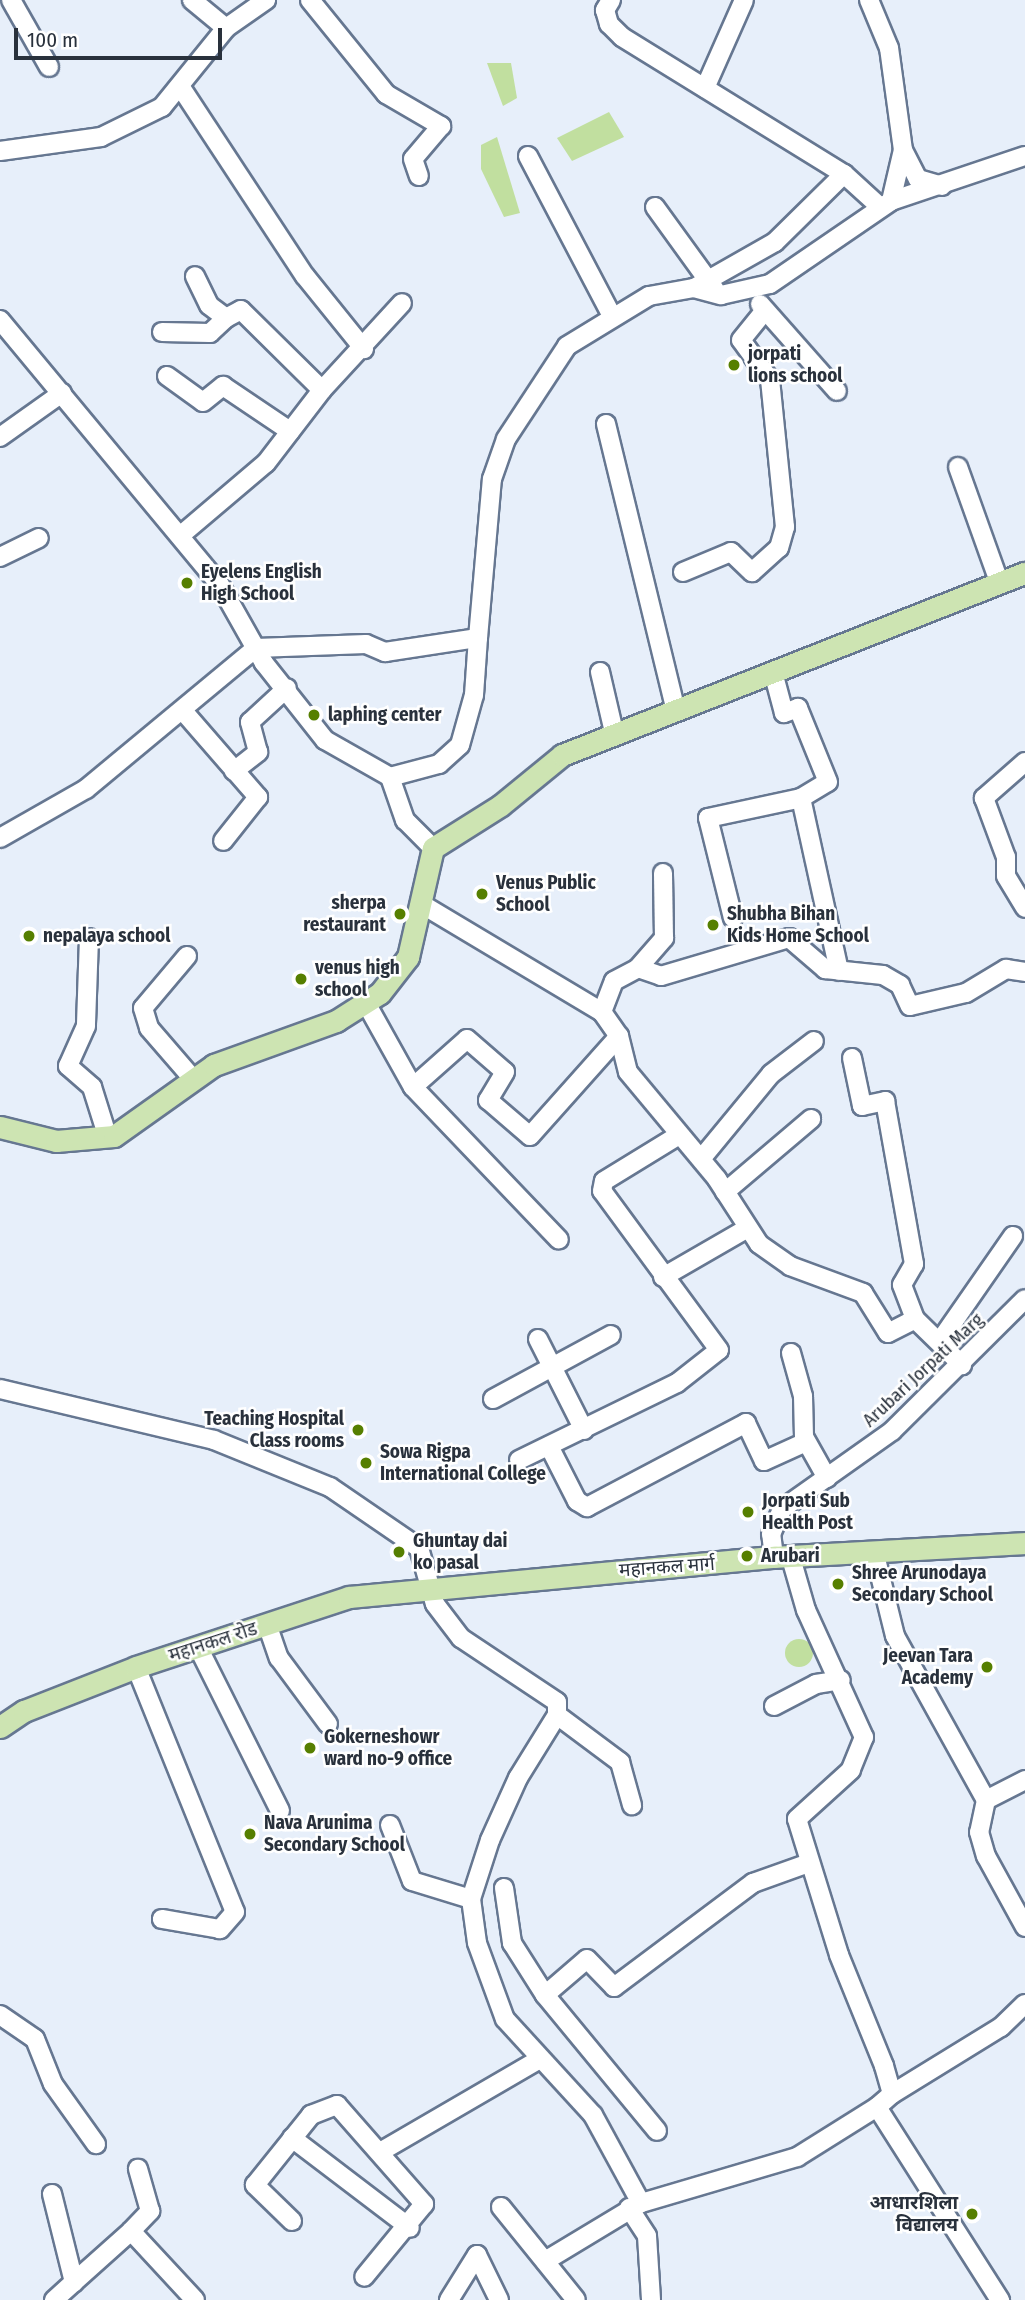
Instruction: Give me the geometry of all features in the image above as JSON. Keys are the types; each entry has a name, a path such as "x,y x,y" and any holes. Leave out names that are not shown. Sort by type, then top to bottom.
{"main road":[{"path":"0,1127 56,1141 108,1138 214,1065 316,1031 366,1003 401,969 422,905 433,848 501,806 562,755 675,706 774,676 1025,573"},
{"name":"महानकल मार्ग","path":"435,1585 782,1557 875,1555 1025,1543"},
{"name":"महानकल रोड","path":"0,1727 24,1711 136,1667 349,1597 435,1585"}],"street":[{"path":"12,0 49,67"},
{"path":"192,0 226,28"},
{"path":"0,151 101,137 162,107 226,28 266,0"},
{"path":"310,0 386,94 441,126 413,159 419,176"},
{"path":"611,0 605,10 609,24 622,37 844,174 885,203"},
{"path":"705,88 744,0"},
{"path":"869,0 889,48 903,150 918,179 942,187"},
{"path":"180,86 305,276 364,349"},
{"path":"885,203 903,150"},
{"path":"528,156 612,316"},
{"path":"0,320 181,535 220,585 256,648 335,748 390,776 439,764 460,745 474,695 488,499 498,459 562,352 612,316 649,296 714,286 753,291 885,203 942,187 1025,156"},
{"path":"714,286 775,242 844,174"},
{"path":"655,206 714,286"},
{"path":"195,276 209,305 226,318"},
{"path":"753,291 764,313 837,391"},
{"path":"181,535 247,481 322,390 364,349 402,303"},
{"path":"162,332 210,333 226,318 241,310 322,390"},
{"path":"683,572 731,552 752,572 779,548 785,527 770,380 741,340 764,313"},
{"path":"167,376 203,402 223,386 290,431"},
{"path":"0,437 62,393"},
{"path":"606,424 675,706"},
{"path":"958,467 1000,584"},
{"path":"0,557 39,538"},
{"path":"0,838 86,789 184,712 256,648 366,644 386,652 478,638"},
{"path":"600,672 614,732"},
{"path":"733,919 708,818 802,798 828,782 798,708 784,713 774,676"},
{"path":"234,771 258,752 250,722 287,688"},
{"path":"184,712 234,771 257,804 223,841"},
{"path":"1025,762 984,798 1006,857 1006,876 1025,908"},
{"path":"390,776 405,820 433,848"},
{"path":"802,798 839,971"},
{"path":"601,1012 614,981 638,968 668,929 663,873"},
{"path":"422,905 601,1012 619,1036 628,1072 678,1135 701,1159 725,1192 746,1229 790,1266 863,1293 888,1334 915,1319"},
{"path":"89,938 86,1026 68,1066 92,1087 108,1138"},
{"path":"638,968 661,976 789,938 806,959 839,971 883,975 900,985 910,1006 966,993 1006,970 1025,972"},
{"path":"187,956 143,1008 149,1028 192,1079"},
{"path":"366,1003 413,1087 559,1240"},
{"path":"413,1087 467,1039 505,1072 489,1093 492,1106 530,1136 619,1036"},
{"path":"701,1159 771,1074 814,1041"},
{"path":"852,1058 862,1106 885,1101 914,1264 902,1285 915,1319 962,1365"},
{"path":"725,1192 811,1119"},
{"path":"519,1460 677,1382 719,1350 663,1277 601,1184 678,1135"},
{"path":"663,1277 746,1229"},
{"path":"940,1341 1013,1236"},
{"name":"Arubari Jorpati Marg","path":"782,1557 776,1515 892,1431 1022,1311"},
{"path":"493,1399 611,1335"},
{"path":"538,1339 584,1430"},
{"path":"791,1353 806,1443 827,1478"},
{"path":"0,1389 214,1440 285,1465 330,1487 419,1548 435,1585 445,1622 497,1665 557,1702 558,1715 518,1778 471,1899 493,1996 540,2059 593,2115 635,2206 647,2236 652,2300"},
{"path":"549,1446 577,1502 587,1507 746,1423 764,1461 806,1443"},
{"path":"875,1555 895,1636 986,1800 979,1832 986,1856 1025,1927"},
{"path":"782,1557 841,1680 864,1737 850,1770 797,1819 809,1863 892,2094"},
{"path":"267,1625 279,1658 328,1724"},
{"path":"198,1647 280,1811"},
{"path":"136,1667 234,1912 220,1929 162,1919"},
{"path":"774,1706 816,1684 841,1680"},
{"path":"558,1715 620,1762 632,1805"},
{"path":"986,1800 1025,1780"},
{"path":"390,1825 416,1885 471,1899"},
{"path":"545,1995 587,1959 614,1987 753,1882 809,1863"},
{"path":"504,1888 512,1943 545,1995 657,2131"},
{"path":"545,2260 635,2206 797,2157 1001,2027 1025,2004"},
{"path":"0,2015 35,2039 53,2084 96,2144"},
{"path":"380,2152 540,2059"},
{"path":"292,2221 255,2185 311,2115 337,2105 424,2204 410,2228 364,2277"},
{"path":"877,2107 1000,2300"},
{"path":"292,2138 410,2228"},
{"path":"54,2300 150,2211 138,2169"},
{"path":"52,2194 74,2281"},
{"path":"501,2207 576,2300"},
{"path":"131,2231 195,2300"},
{"path":"449,2300 477,2255 499,2300"}],"green space":[{"path":"487,63 511,63 517,98 503,106"},
{"path":"609,112 624,137 572,161 557,138"},
{"path":"497,137 520,213 504,217 481,169 481,145"},
{"path":"799,1639 809,1643 813,1653 809,1663 799,1667 789,1663 785,1653 789,1643"}],"place":[{"name":"jorpati lions school","path":"734,365"},
{"name":"Eyelens English High School","path":"187,583"},
{"name":"laphing center","path":"314,715"},
{"name":"Venus Public School","path":"482,894"},
{"name":"sherpa restaurant","path":"400,914"},
{"name":"Shubha Bihan Kids Home School","path":"713,925"},
{"name":"nepalaya school","path":"29,936"},
{"name":"venus high school","path":"301,979"},
{"name":"Teaching Hospital Class rooms","path":"358,1430"},
{"name":"Sowa Rigpa International College","path":"366,1463"},
{"name":"Jorpati Sub Health Post","path":"748,1512"},
{"name":"Ghuntay dai ko pasal","path":"399,1552"},
{"name":"Arubari","path":"747,1556"},
{"name":"Shree Arunodaya Secondary School","path":"838,1584"},
{"name":"Jeevan Tara Academy","path":"987,1667"},
{"name":"Gokerneshowr ward no-9 office","path":"310,1748"},
{"name":"Nava Arunima Secondary School","path":"250,1834"},
{"name":"आधारशिला विद्यालय","path":"972,2214"}]}
